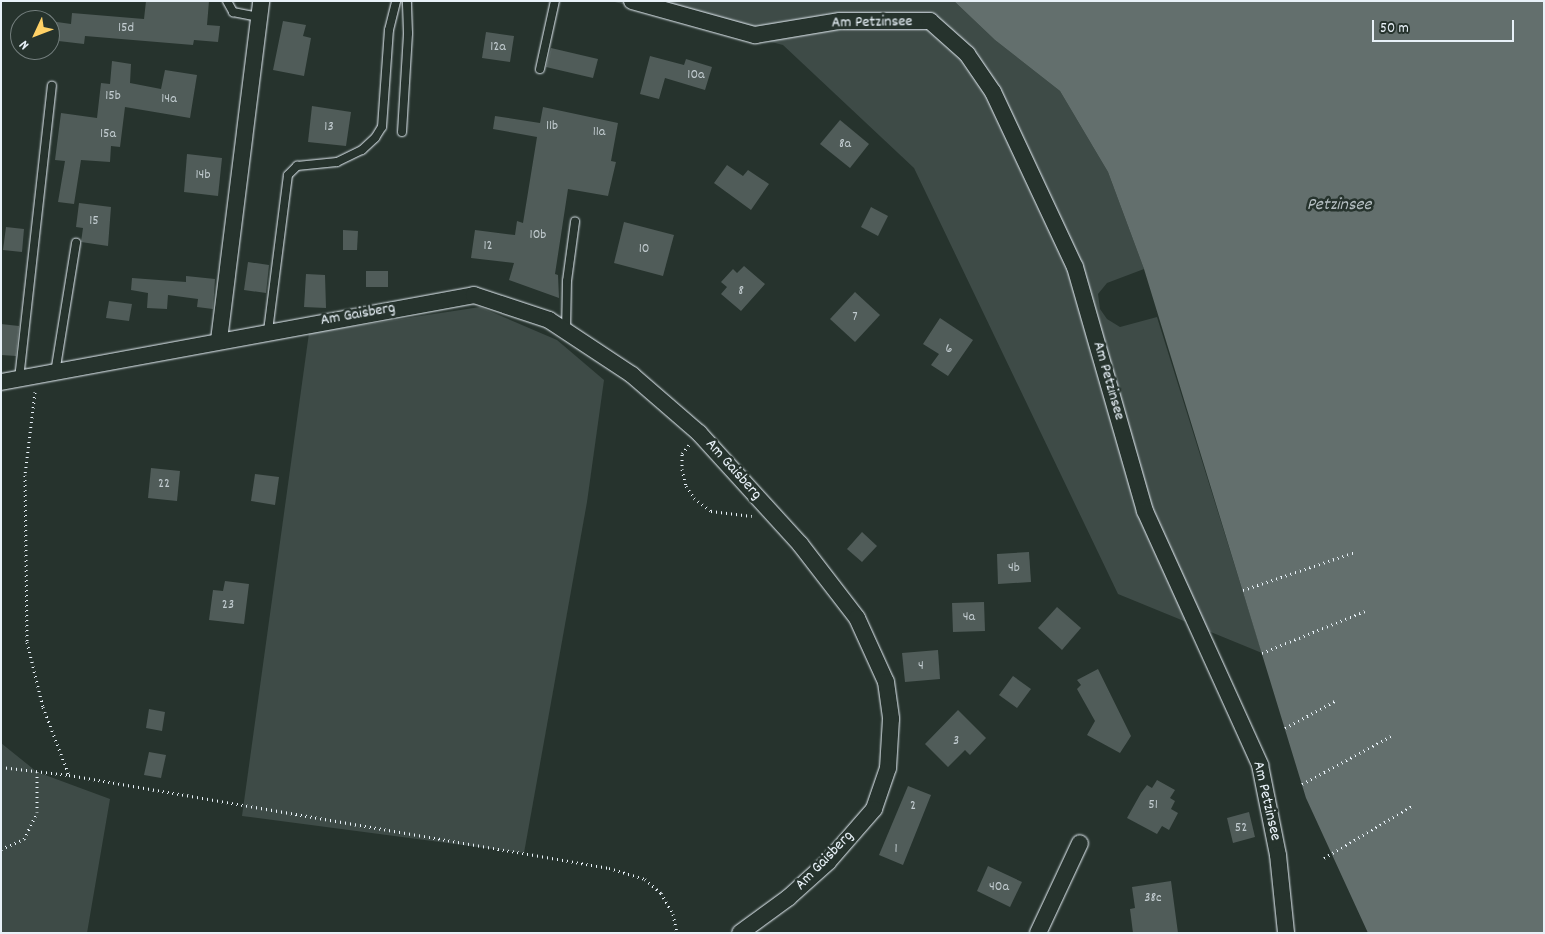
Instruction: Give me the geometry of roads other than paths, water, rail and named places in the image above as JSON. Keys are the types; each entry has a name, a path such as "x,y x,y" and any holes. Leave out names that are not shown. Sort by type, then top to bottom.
{"street":[{"name":"Am Petzinsee","path":"632,1 755,35 840,21 930,22 967,54 992,92 1075,267 1145,511 1260,765 1278,854 1286,933"},
{"path":"219,340 260,9"},
{"name":"Am Gaisberg","path":"1,382 37,377 219,340 474,295 549,320 632,375 699,433 800,544 857,618 886,682 891,719 888,768 874,809 828,862 788,898 745,931"},
{"path":"1038,933 1080,843"}],"lane":[{"path":"227,1 233,12 260,9"},
{"path":"268,331 288,175 297,166 337,162 362,150 375,138 382,127 389,30 396,1"},
{"path":"402,132 408,33 407,1"},
{"path":"540,69 555,1"},
{"path":"19,379 52,86"},
{"path":"566,332 567,281 575,222"},
{"path":"55,373 76,243"}],"water":[{"name":"Petzinsee","path":"954,1 1544,1 1544,933 1368,933 1306,798 1144,269 1108,172 1060,91 995,40"}]}
